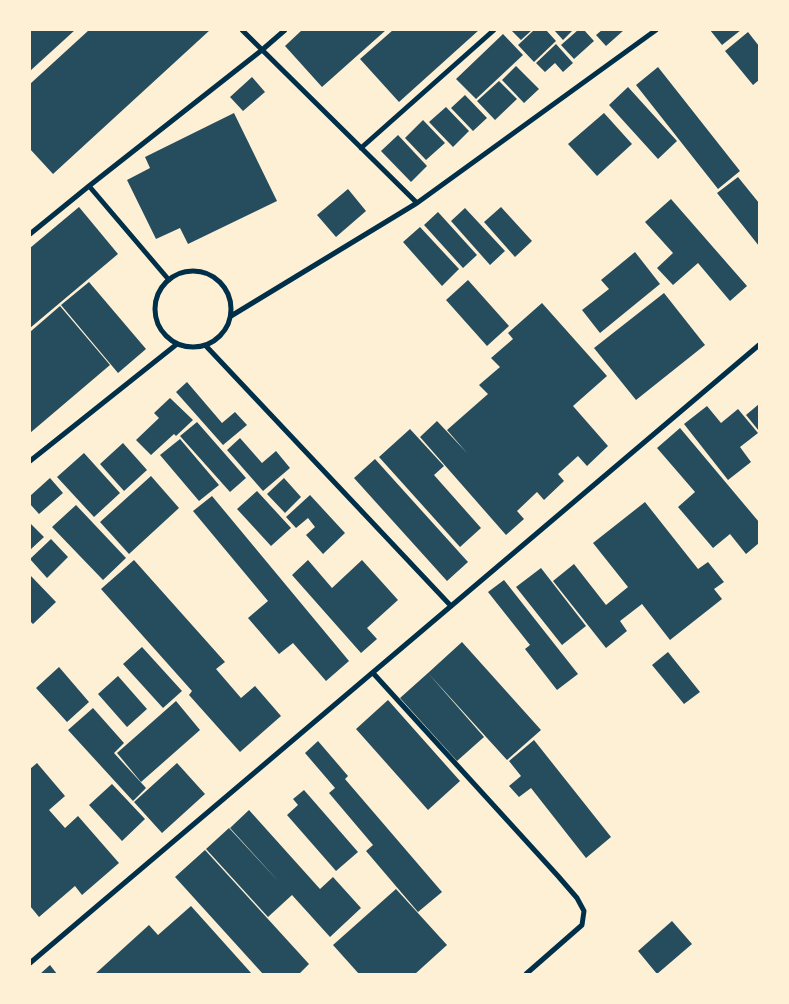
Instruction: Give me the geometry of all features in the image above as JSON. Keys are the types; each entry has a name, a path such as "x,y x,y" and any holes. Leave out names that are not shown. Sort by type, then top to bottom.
{"street":[{"path":"242,30 417,203"},
{"path":"30,234 262,50 284,30"},
{"path":"361,148 494,30"},
{"path":"231,316 417,203 656,30"},
{"path":"89,186 169,280"},
{"path":"193,271 207,273 218,280 227,290 231,303 231,316 226,329 217,340 206,346 196,348 177,344 166,337 158,326 155,314 156,301 160,289 169,280 180,273 193,271"},
{"path":"30,461 177,344"},
{"path":"30,963 759,345"},
{"path":"206,346 451,606"},
{"path":"373,673 558,876 577,898 584,911 582,925 526,974"}],"building":[{"path":"30,30 75,30 30,71"},
{"path":"89,30 210,30 53,174 30,149 30,84"},
{"path":"302,30 386,30 322,87 285,46"},
{"path":"393,30 479,30 399,102 360,59"},
{"path":"511,30 532,30 521,40"},
{"path":"534,30 546,30 556,41 534,62 518,45"},
{"path":"554,30 573,30 563,40"},
{"path":"578,30 584,30 594,41 574,59 561,45"},
{"path":"602,30 624,30 606,46 596,35"},
{"path":"710,30 741,30 722,45"},
{"path":"748,32 759,46 759,80 753,85 725,51"},
{"path":"503,34 523,55 476,99 456,79"},
{"path":"556,44 573,63 563,72 555,63 545,72 536,63"},
{"path":"516,66 539,89 524,103 502,80"},
{"path":"658,67 740,171 718,189 636,85"},
{"path":"252,77 265,92 243,111 230,97"},
{"path":"499,81 517,99 495,120 477,101"},
{"path":"628,87 677,141 658,159 609,105"},
{"path":"465,95 487,118 473,131 451,108"},
{"path":"446,107 469,131 453,147 429,122"},
{"path":"234,113 277,201 188,244 180,228 156,239 127,180 150,168 145,157"},
{"path":"604,113 632,144 597,176 568,144"},
{"path":"423,120 445,143 426,160 405,138"},
{"path":"398,135 427,166 411,182 381,151"},
{"path":"738,177 759,203 759,246 717,193"},
{"path":"348,189 366,211 336,237 317,215"},
{"path":"671,199 747,286 730,301 698,263 673,285 657,268 673,253 645,222"},
{"path":"79,207 118,254 30,328 30,248"},
{"path":"501,207 532,241 515,257 484,222"},
{"path":"465,208 505,251 490,265 451,221"},
{"path":"438,212 477,255 463,268 424,225"},
{"path":"420,227 459,269 442,286 403,242"},
{"path":"635,252 660,284 600,333 582,310 609,289 601,280"},
{"path":"468,280 509,326 487,346 446,300"},
{"path":"89,282 146,349 118,373 61,305"},
{"path":"664,293 705,345 636,400 594,348"},
{"path":"542,303 607,376 573,406 608,446 587,466 578,456 558,474 564,481 544,500 537,492 517,511 524,519 506,535 420,437 437,421 467,453 447,430 488,394 479,385 500,367 491,358 513,339 508,333"},
{"path":"60,306 110,365 30,433 30,332"},
{"path":"187,382 222,423 235,412 247,425 223,445 176,392"},
{"path":"170,398 193,420 151,455 136,440 159,418 154,413"},
{"path":"759,404 759,431 746,415"},
{"path":"707,406 721,423 738,409 758,433 740,447 751,462 728,480 684,424"},
{"path":"197,422 246,478 230,492 180,436"},
{"path":"680,428 759,522 759,543 746,554 730,534 713,548 678,507 695,492 657,448"},
{"path":"410,429 444,466 434,475 481,528 460,547 379,457"},
{"path":"240,438 262,463 276,451 290,468 263,491 227,450"},
{"path":"180,439 219,485 199,501 160,455"},
{"path":"123,443 147,470 124,491 100,464"},
{"path":"84,453 120,493 94,517 57,477"},
{"path":"375,459 468,562 447,581 354,478"},
{"path":"151,476 179,508 129,554 100,522"},
{"path":"50,478 63,493 39,514 30,504 30,496"},
{"path":"284,478 301,497 285,513 267,494"},
{"path":"257,491 291,528 271,546 237,509"},
{"path":"310,495 345,533 323,554 306,535 315,527 308,518 296,528 286,517"},
{"path":"212,496 349,661 326,681 293,643 279,654 248,618 268,601 193,511"},
{"path":"645,502 698,569 708,562 724,582 714,589 722,599 670,640 642,604 620,621 627,631 606,648 553,581 574,564 606,605 628,587 593,543"},
{"path":"76,505 126,558 103,580 52,527"},
{"path":"30,523 44,537 30,550"},
{"path":"51,539 68,557 47,578 30,559"},
{"path":"134,560 225,662 216,669 241,698 255,686 281,716 240,752 189,695 192,691 101,589"},
{"path":"308,560 332,588 362,560 398,600 367,628 377,639 361,653 292,575"},
{"path":"541,568 586,626 562,645 516,587"},
{"path":"30,575 56,602 33,624 30,621"},
{"path":"504,580 578,674 557,690 525,649 530,645 488,592"},
{"path":"462,642 541,730 507,760 428,673"},
{"path":"142,647 182,691 163,708 123,664"},
{"path":"668,652 700,692 684,704 652,665"},
{"path":"59,667 89,702 67,722 36,688"},
{"path":"428,673 484,737 457,761 400,698"},
{"path":"118,676 147,709 127,727 98,694"},
{"path":"388,700 460,781 428,810 356,729"},
{"path":"176,701 200,730 141,782 117,753"},
{"path":"93,708 124,743 114,753 146,788 133,801 68,730"},
{"path":"534,740 611,837 586,858 531,788 519,797 509,786 521,776 509,761"},
{"path":"318,741 348,776 345,779 442,892 418,912 366,851 373,845 329,793 335,788 305,753"},
{"path":"37,763 65,796 49,810 65,828 78,816 119,863 82,895 75,886 39,917 30,906 30,769"},
{"path":"177,763 205,794 162,833 134,802"},
{"path":"112,784 145,819 122,841 89,805"},
{"path":"304,790 358,852 336,871 287,815 298,805 293,799"},
{"path":"249,810 320,889 333,877 361,908 330,937 292,895 268,917 206,849 229,828 280,883 230,828"},
{"path":"205,850 309,964 299,974 263,974 175,877"},
{"path":"396,889 447,945 415,974 359,974 333,945"},
{"path":"191,906 252,974 95,974 149,925 158,935"},
{"path":"672,921 692,944 657,974 638,951"},
{"path":"50,965 57,974 40,974"}]}
